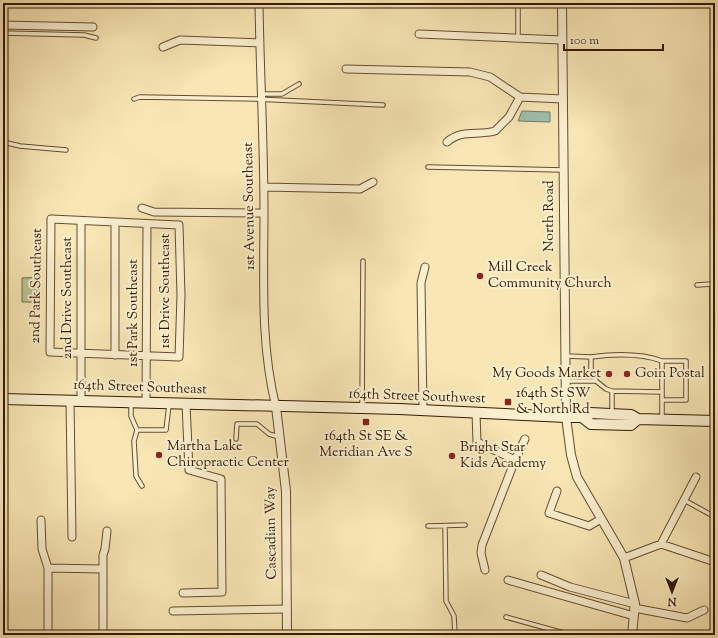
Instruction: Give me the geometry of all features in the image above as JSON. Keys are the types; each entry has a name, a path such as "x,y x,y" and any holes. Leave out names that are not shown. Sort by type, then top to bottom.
{"main road":[{"name":"164th Street Southeast","path":"3,399 81,400 276,407"},
{"name":"164th Street Southwest","path":"276,407 423,410 566,417 582,417 590,413 631,415 638,418 713,421"},
{"name":"164th Street Southwest","path":"582,417 591,424 631,425 638,418"}],"street":[{"name":"1st Avenue Southeast","path":"259,3 264,187 265,344 268,376 276,407"},
{"name":"North Road","path":"562,3 564,356 566,417 571,455 576,477 624,558 634,610 632,635"},
{"path":"3,26 93,27"},
{"path":"419,34 562,40"},
{"path":"162,47 180,40 260,43"},
{"path":"346,69 470,72 490,77 520,97 562,99"},
{"path":"447,142 455,136 463,134 495,132 509,117 520,97"},
{"path":"264,187 360,189 373,182"},
{"path":"142,208 154,212 264,213"},
{"name":"2nd Park Southeast","path":"81,221 51,219 50,352 82,354"},
{"path":"81,221 147,224"},
{"name":"2nd Drive Southeast","path":"81,221 81,400"},
{"path":"115,222 115,355"},
{"name":"1st Drive Southeast","path":"147,224 179,225 181,295 179,357 147,356"},
{"name":"1st Park Southeast","path":"146,402 147,224"},
{"path":"423,410 421,283 425,267"},
{"path":"82,354 147,356"},
{"path":"70,400 72,415 72,537"},
{"path":"183,593 222,592 221,479 189,470 186,404"},
{"name":"Cascadian Way","path":"276,407 286,491 287,635"},
{"path":"476,413 477,442 515,460"},
{"path":"485,570 481,553 482,545 525,438"},
{"path":"661,544 696,477"},
{"path":"557,491 549,513 589,526 601,519"},
{"path":"41,520 42,549 48,568 48,635"},
{"path":"103,635 102,569 107,531"},
{"path":"624,558 661,544 715,562"},
{"path":"48,568 102,569"},
{"path":"541,575 634,610"},
{"path":"508,580 634,610 687,618 704,610"},
{"path":"173,611 287,609"}],"lane":[{"path":"518,3 518,38"},
{"path":"3,33 84,35 96,38"},
{"path":"261,97 282,94 299,84"},
{"path":"134,99 174,97 261,97 383,105"},
{"path":"3,142 20,146 66,150"},
{"path":"428,167 563,170"},
{"path":"362,409 363,261"},
{"path":"697,284 713,284 713,421"},
{"path":"564,356 634,356 662,361 686,361 686,400 662,400"},
{"path":"591,357 591,371 596,381 606,389 612,391 662,392"},
{"path":"662,361 662,419"},
{"path":"565,381 596,381"},
{"path":"612,391 612,414"},
{"path":"131,402 131,416 137,430 134,441 136,476 142,486"},
{"path":"137,430 166,430 169,403"},
{"path":"236,439 237,424 258,424 269,434 279,437"},
{"path":"684,500 715,517"},
{"path":"428,526 466,525"},
{"path":"446,526 446,601 454,616 455,635"},
{"path":"506,617 571,635"}],"green space":[{"path":"39,277 39,302 22,302 22,278"}],"shaded area":[{"path":"522,111 550,112 550,122 518,121"}],"place":[{"name":"Mill Creek Community Church","path":"480,276"},
{"name":"My Goods Market","path":"609,374"},
{"name":"Goin Postal","path":"627,374"},
{"name":"164th St SW & North Rd","path":"508,402"},
{"name":"164th St SE & Meridian Ave S","path":"366,422"},
{"name":"Martha Lake Chiropractic Center","path":"159,455"},
{"name":"Bright Star Kids Academy","path":"452,456"}]}
